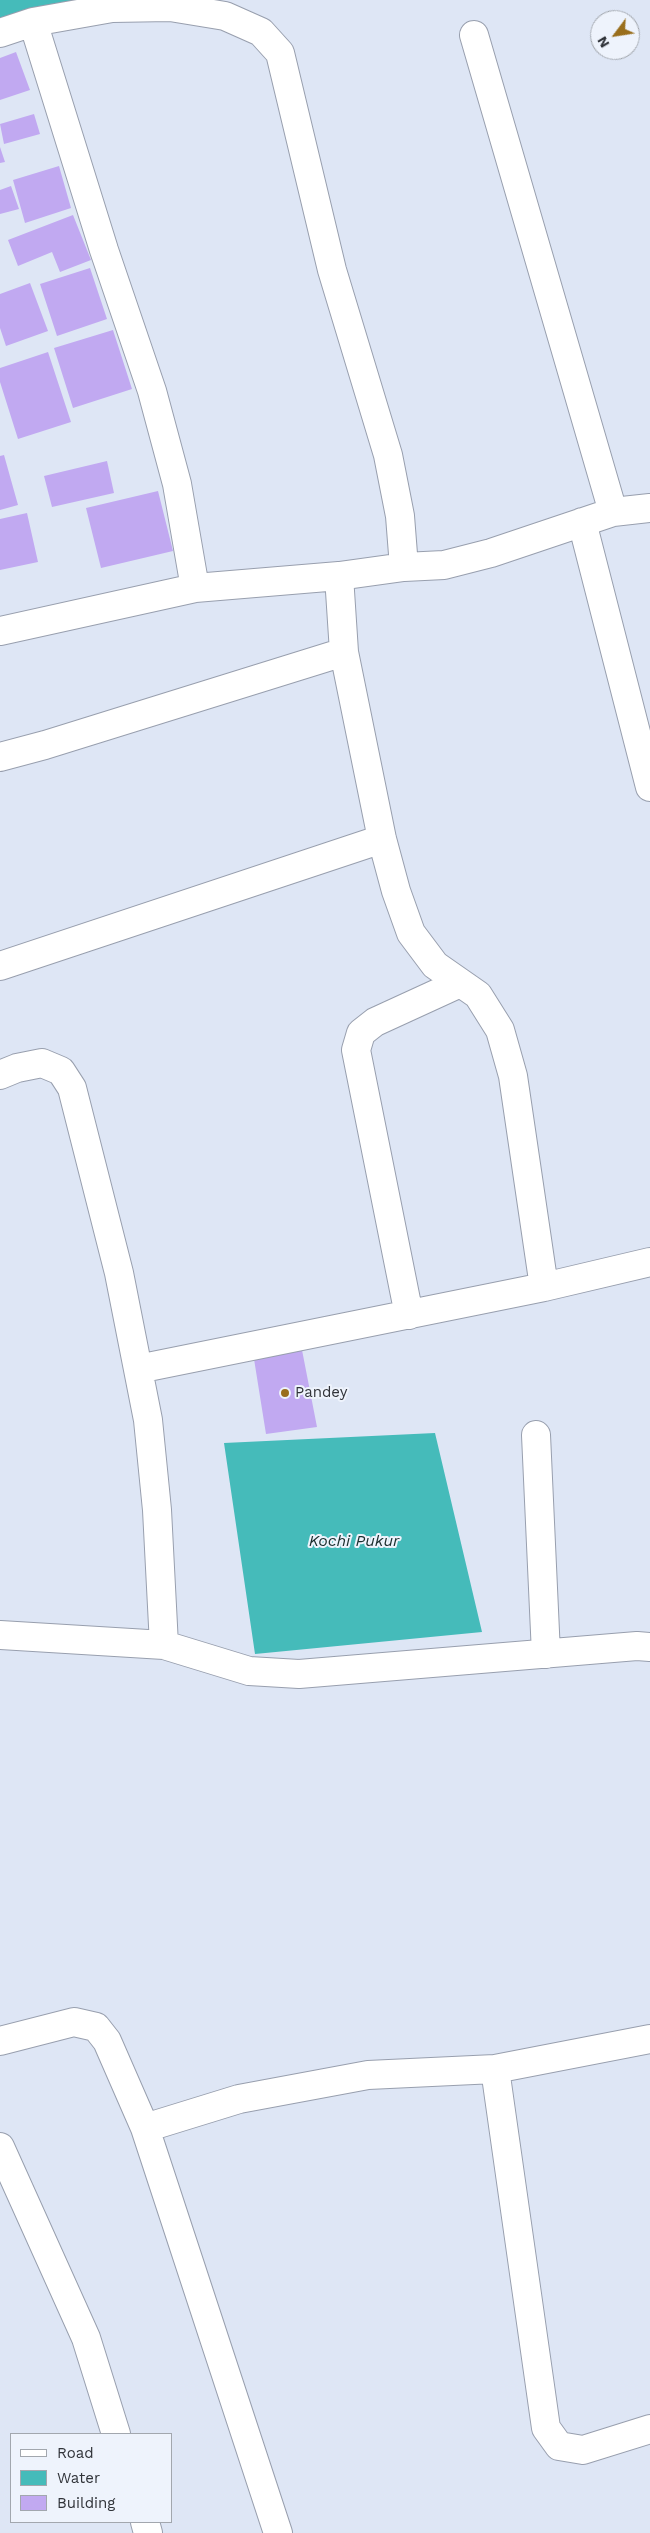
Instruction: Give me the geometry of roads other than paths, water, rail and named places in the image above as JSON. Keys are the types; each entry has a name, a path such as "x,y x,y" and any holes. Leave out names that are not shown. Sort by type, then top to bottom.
{"street":[{"path":"0,33 33,22 112,8 170,7 225,16 261,32 280,53 332,270 388,455 400,516 404,567"},
{"path":"33,22 104,250 152,391 177,484 195,588"},
{"path":"474,35 613,512"},
{"path":"0,631 195,588 339,576 404,567 444,565 491,553 613,512 650,508"},
{"path":"582,522 650,787"},
{"path":"339,576 344,652 382,839 396,891 411,933 435,965 478,995 500,1030 513,1076 544,1287"},
{"path":"0,757 45,745 344,652"},
{"path":"0,966 382,839"},
{"path":"409,1315 356,1050 361,1034 375,1022 460,983"},
{"path":"0,1075 17,1068 42,1063 61,1071 72,1088 119,1273 148,1420 157,1510 164,1645"},
{"path":"138,1369 544,1287 650,1262"},
{"path":"536,1435 546,1654"},
{"path":"1,1629 164,1645 249,1672 299,1674 637,1646 650,1647"},
{"path":"0,2041 74,2022 96,2027 107,2041 144,2128 278,2533"},
{"path":"144,2128 239,2099 368,2075 495,2069 650,2039"},
{"path":"495,2069 546,2428 559,2446 583,2450 650,2429"},
{"path":"0,2146 86,2338 116,2433"}],"water":[{"path":"0,0 74,0 0,21"},
{"name":"Kochi Pukur","path":"435,1433 482,1632 255,1654 224,1443"}],"place":[{"name":"Pandey","path":"285,1393"}]}
